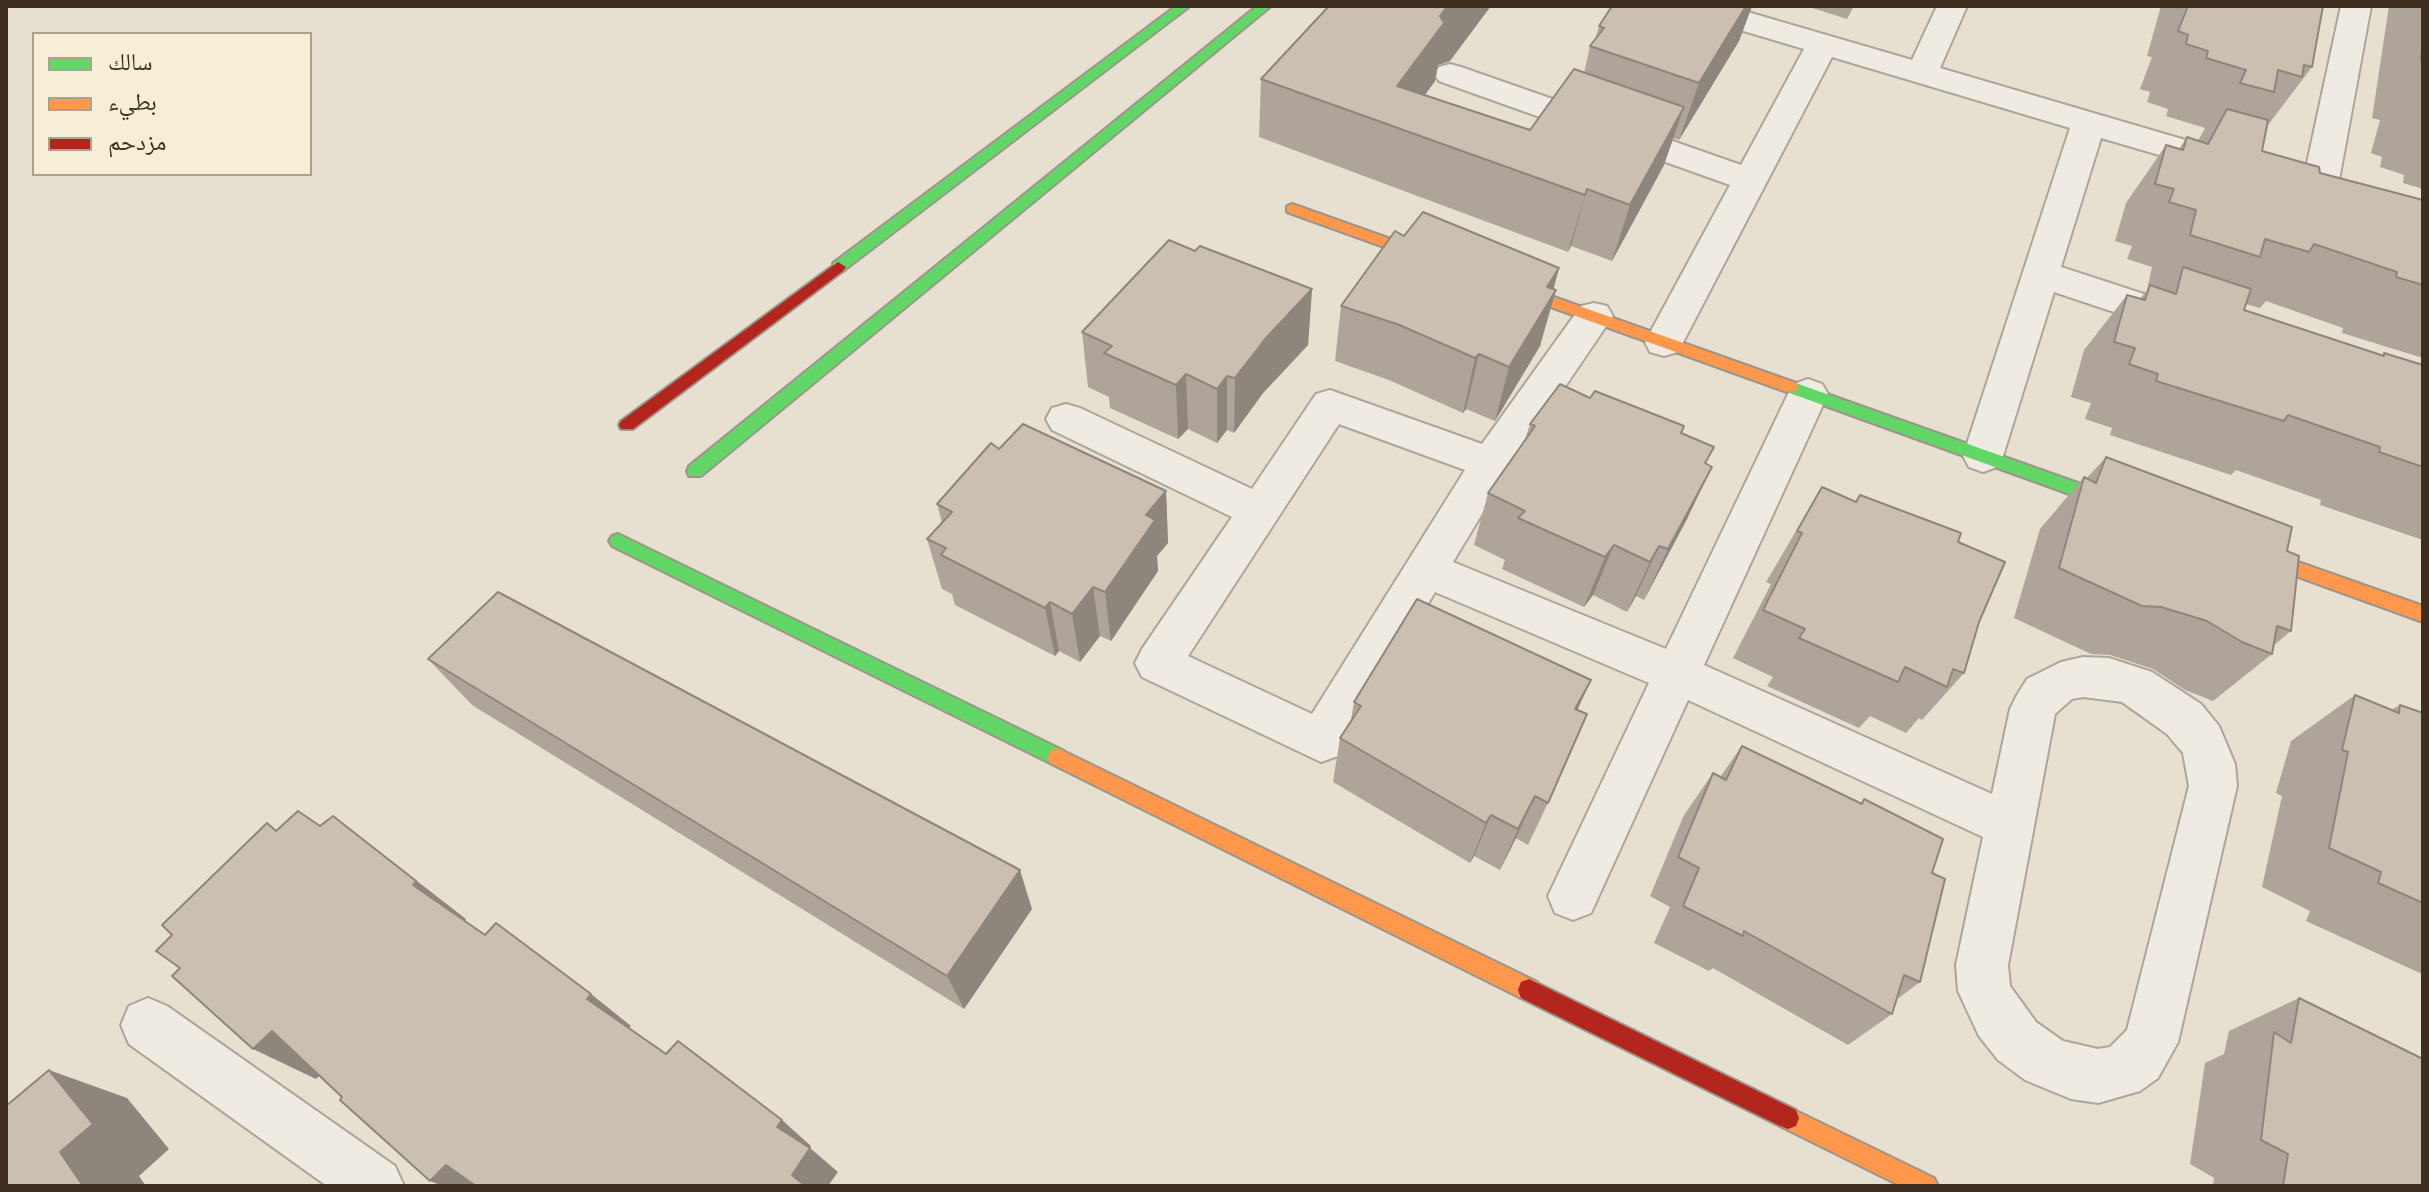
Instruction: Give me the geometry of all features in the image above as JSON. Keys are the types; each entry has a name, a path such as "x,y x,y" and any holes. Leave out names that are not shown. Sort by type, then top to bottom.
{"street":[{"path":"627,425 1184,6"},
{"path":"695,471 1265,6"},
{"path":"1694,6 2303,186 2356,6"},
{"path":"1922,73 1952,6"},
{"path":"1664,342 1823,44"},
{"path":"1450,74 1750,180"},
{"path":"1983,456 2089,123"},
{"path":"1292,209 2144,514"},
{"path":"2041,274 2217,333"},
{"path":"1491,463 1330,405 1158,663 1321,741 1491,463 1594,316"},
{"path":"1573,896 1808,394"},
{"path":"1066,419 1259,511"},
{"path":"618,541 1926,1186"},
{"path":"2218,541 2423,614"},
{"path":"1425,569 1677,674 2009,825"},
{"path":"2083,677 2109,678 2136,686 2184,719 2202,741 2211,764 2213,786 2151,1042 2139,1059 2121,1072 2098,1076 2071,1072 2044,1061 2017,1041 1998,1017 1984,991 1982,965 2009,825 2033,709 2043,693 2061,682 2083,677"},
{"path":"148,1025 375,1186"}],"building":[{"path":"1329,6 1451,6 1440,16 1444,23 1397,86 1530,130 1574,69 1684,107 1630,205 1587,189 1585,195 1261,79"},
{"path":"1612,6 1746,6 1699,83 1590,46 1604,28 1599,26"},
{"path":"2188,6 2323,6 2312,67 2304,65 2302,77 2278,70 2274,92 2240,83 2246,70 2206,58 2208,51 2186,44 2188,35 2178,31"},
{"path":"2227,109 2268,120 2262,151 2319,167 2320,173 2423,200 2423,285 2396,277 2397,272 2314,244 2309,252 2265,239 2260,257 2190,235 2196,210 2169,202 2174,189 2155,184 2166,145 2183,150 2187,137 2208,144"},
{"path":"1423,212 1559,268 1547,287 1556,290 1509,367 1479,354 1475,358 1397,324 1341,306 1395,231 1404,236"},
{"path":"1169,240 1195,251 1200,246 1312,289 1266,338 1235,378 1227,376 1217,389 1186,374 1176,385 1104,353 1112,346 1082,332"},
{"path":"2183,267 2251,289 2244,310 2384,356 2384,353 2423,365 2423,467 2379,452 2380,447 2288,415 2284,421 2156,381 2158,374 2129,364 2135,348 2114,342 2127,295 2145,300 2150,285 2176,294"},
{"path":"1560,384 1590,398 1595,391 1684,426 1681,433 1714,447 1705,463 1712,467 1668,549 1659,546 1650,562 1614,545 1605,557 1518,518 1525,511 1488,493 1535,426 1530,424"},
{"path":"1023,424 1166,491 1146,515 1155,520 1105,592 1093,587 1072,614 1050,602 1045,608 941,555 946,548 927,539 952,512 937,504 991,443 999,449"},
{"path":"2106,457 2292,527 2287,551 2299,556 2291,631 2277,626 2272,654 2242,642 2207,621 2161,607 2142,606 2059,568 2084,477 2096,483"},
{"path":"1822,487 1856,502 1860,495 1961,533 1958,542 2005,562 1979,622 1964,673 1953,669 1947,687 1905,667 1898,682 1799,638 1805,629 1763,610 1802,533 1797,531"},
{"path":"498,592 1020,870 947,976 428,659"},
{"path":"1417,599 1591,680 1575,709 1587,714 1548,803 1535,796 1518,829 1491,815 1486,823 1340,738 1361,706 1354,702"},
{"path":"2355,695 2399,713 2400,705 2423,713 2423,903 2378,883 2381,872 2329,848 2348,752 2342,750"},
{"path":"1742,746 1862,804 1864,799 1943,839 1932,873 1945,879 1920,982 1904,975 1892,1014 1744,931 1743,936 1683,906 1699,868 1678,857 1713,773 1726,780"},
{"path":"298,811 320,826 333,816 416,881 413,885 485,935 496,923 591,994 587,999 666,1054 678,1041 782,1120 777,1127 810,1148 792,1175 802,1186 476,1186 446,1165 430,1181 340,1100 342,1097 272,1031 253,1049 172,976 180,968 156,951 172,935 162,925 267,823 276,831"},
{"path":"2299,998 2423,1059 2423,1186 2283,1186 2288,1154 2261,1140 2274,1032 2291,1043"},
{"path":"49,1070 93,1124 60,1152 83,1186 6,1186 6,1106"}],"traffic: fast":[{"path":"838,267 1184,6"},
{"path":"695,471 1265,6"},
{"path":"1790,387 2131,509"},
{"path":"618,541 1057,757"}],"traffic: slow":[{"path":"1292,209 1790,387"},
{"path":"2241,549 2423,614"},
{"path":"1057,757 1529,990"},
{"path":"1788,1118 1926,1186"}],"traffic: jam":[{"path":"627,425 838,267"},
{"path":"1529,990 1788,1118"}]}
